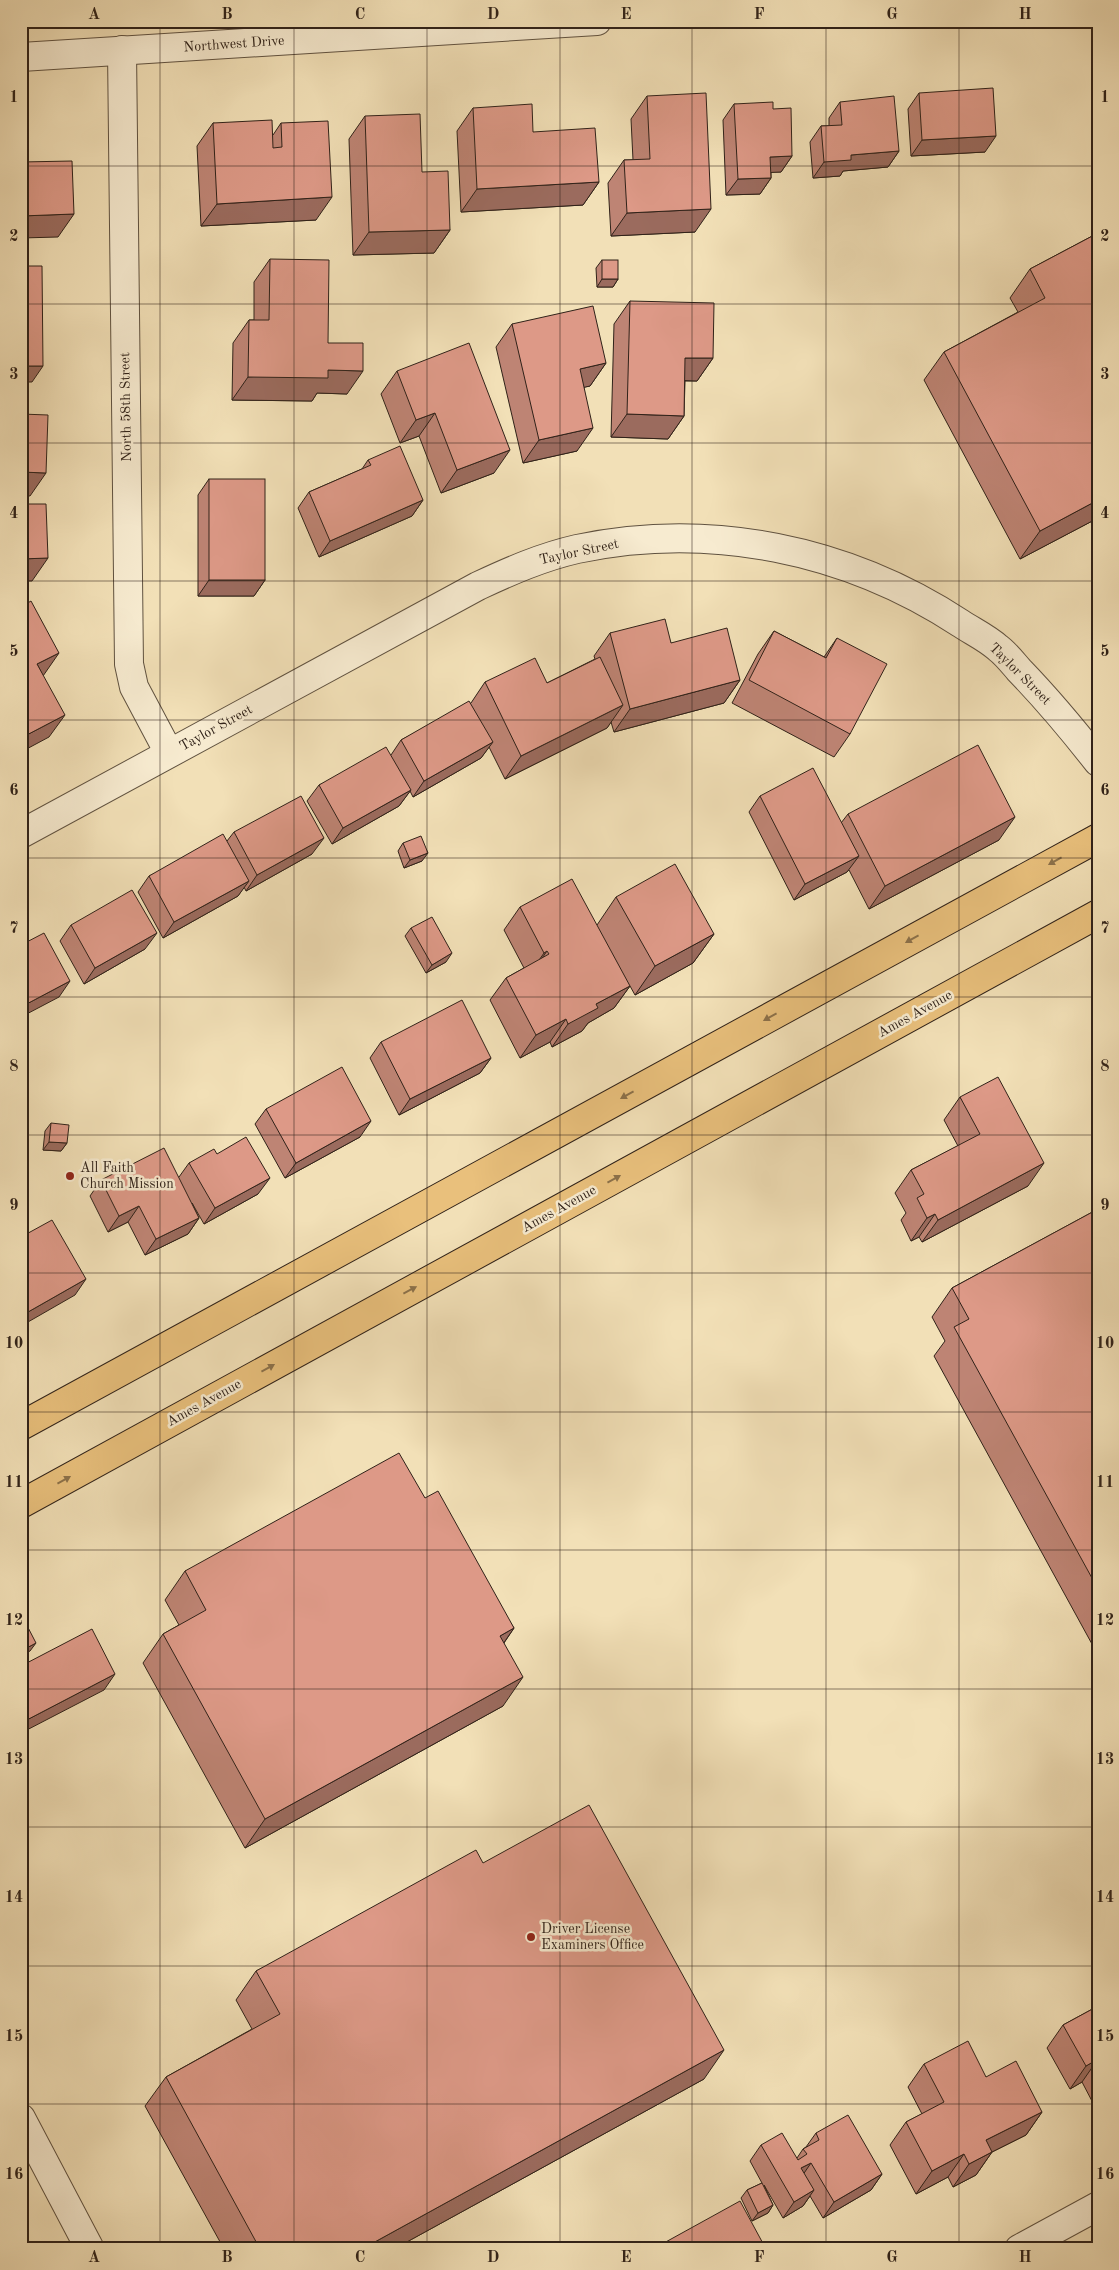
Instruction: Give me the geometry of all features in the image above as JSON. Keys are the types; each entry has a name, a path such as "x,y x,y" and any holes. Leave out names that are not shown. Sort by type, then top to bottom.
{"main road":[{"path":"21,1426 1098,838"},
{"name":"Ames Avenue","path":"21,1504 1098,914"}],"street":[{"name":"Northwest Drive","path":"21,56 597,21"},
{"name":"North 58th Street","path":"122,50 129,664 134,687 169,754"},
{"name":"Taylor Street","path":"21,834 478,586 526,564 576,549 629,541 678,538 760,543 801,551 866,572 932,604 998,648 1033,684 1098,762"},
{"path":"21,2118 90,2249"},
{"path":"1020,2249 1098,2206"}],"building":[{"path":"993,88 996,136 922,140 919,93"},
{"path":"706,93 711,209 627,213 624,160 650,159 647,96"},
{"path":"894,96 899,151 851,155 851,160 824,162 821,126 842,125 840,102"},
{"path":"773,102 773,109 791,108 792,156 770,157 771,178 738,179 734,104"},
{"path":"532,104 533,132 595,128 599,182 477,189 473,108"},
{"path":"420,114 422,172 448,171 450,230 369,232 365,116"},
{"path":"272,120 273,148 282,147 281,123 328,121 332,197 217,204 213,123"},
{"path":"72,161 74,214 21,216 21,162"},
{"path":"1098,233 1098,500 1040,531 944,352 1045,298 1030,269"},
{"path":"270,259 329,260 328,343 363,343 363,371 328,370 328,378 248,377 249,320 269,320"},
{"path":"602,260 618,260 618,279 602,279"},
{"path":"21,266 42,266 43,366 21,366"},
{"path":"630,301 714,303 713,358 685,358 684,416 627,414"},
{"path":"593,306 606,363 580,369 593,428 539,440 512,324"},
{"path":"469,343 510,450 457,470 435,413 416,420 397,371"},
{"path":"21,414 48,415 46,473 21,472"},
{"path":"400,446 423,500 330,541 309,492 371,465 368,460"},
{"path":"209,479 265,479 265,580 209,580"},
{"path":"21,504 46,504 48,558 21,559"},
{"path":"31,601 59,653 37,664 65,715 21,738 21,607"},
{"path":"665,619 671,643 727,628 740,680 630,709 610,633"},
{"path":"774,631 826,658 837,638 887,664 850,734 749,680"},
{"path":"600,657 623,705 521,756 485,682 535,658 547,683"},
{"path":"469,701 493,742 424,781 401,740"},
{"path":"978,745 1015,817 885,886 848,814"},
{"path":"386,747 411,790 343,828 319,785"},
{"path":"813,768 859,856 805,884 760,796"},
{"path":"301,796 324,838 257,875 234,832"},
{"path":"223,834 249,881 174,922 149,876"},
{"path":"421,836 428,853 410,860 403,843"},
{"path":"675,864 714,934 655,966 616,897"},
{"path":"572,879 630,986 596,1004 598,1008 568,1024 566,1019 536,1035 506,978 549,954 547,951 544,953 520,907"},
{"path":"132,890 157,933 95,968 71,925"},
{"path":"432,917 452,953 432,965 411,928"},
{"path":"44,933 70,981 21,1007 21,945"},
{"path":"462,1000 491,1058 410,1099 381,1042"},
{"path":"342,1067 371,1121 296,1163 266,1109"},
{"path":"998,1077 1044,1163 938,1220 935,1214 927,1218 917,1198 924,1194 911,1170 980,1134 960,1097"},
{"path":"51,1123 69,1125 67,1143 49,1142"},
{"path":"246,1137 270,1178 215,1208 189,1163 214,1149 217,1154"},
{"path":"164,1148 199,1218 156,1239 139,1206 119,1216 101,1180"},
{"path":"21,1171 27,1182 21,1185"},
{"path":"1098,1209 1098,1589 954,1327 969,1319 952,1288"},
{"path":"52,1220 86,1279 21,1316 21,1237"},
{"path":"399,1453 425,1498 438,1491 514,1628 500,1636 523,1677 265,1819 163,1634 206,1610 185,1571"},
{"path":"21,1614 36,1643 21,1651"},
{"path":"92,1629 115,1674 21,1723 21,1666"},
{"path":"589,1805 724,2050 362,2249 260,2249 166,2077 280,2014 256,1971 476,1850 483,1863"},
{"path":"1098,2006 1098,2059 1086,2066 1063,2025"},
{"path":"968,2041 986,2077 1016,2061 1042,2112 986,2140 992,2152 969,2164 964,2154 932,2171 906,2122 944,2102 924,2064"},
{"path":"848,2115 882,2174 834,2202 811,2163 801,2168 814,2190 794,2202 761,2145 782,2133 798,2160 807,2154 803,2149 819,2140 816,2133"},
{"path":"762,2183 773,2205 758,2213 747,2190"},
{"path":"740,2201 766,2249 653,2249"}],"place":[{"name":"All Faith Church Mission","path":"70,1176"},
{"name":"Driver License Examiners Office","path":"531,1937"}]}
